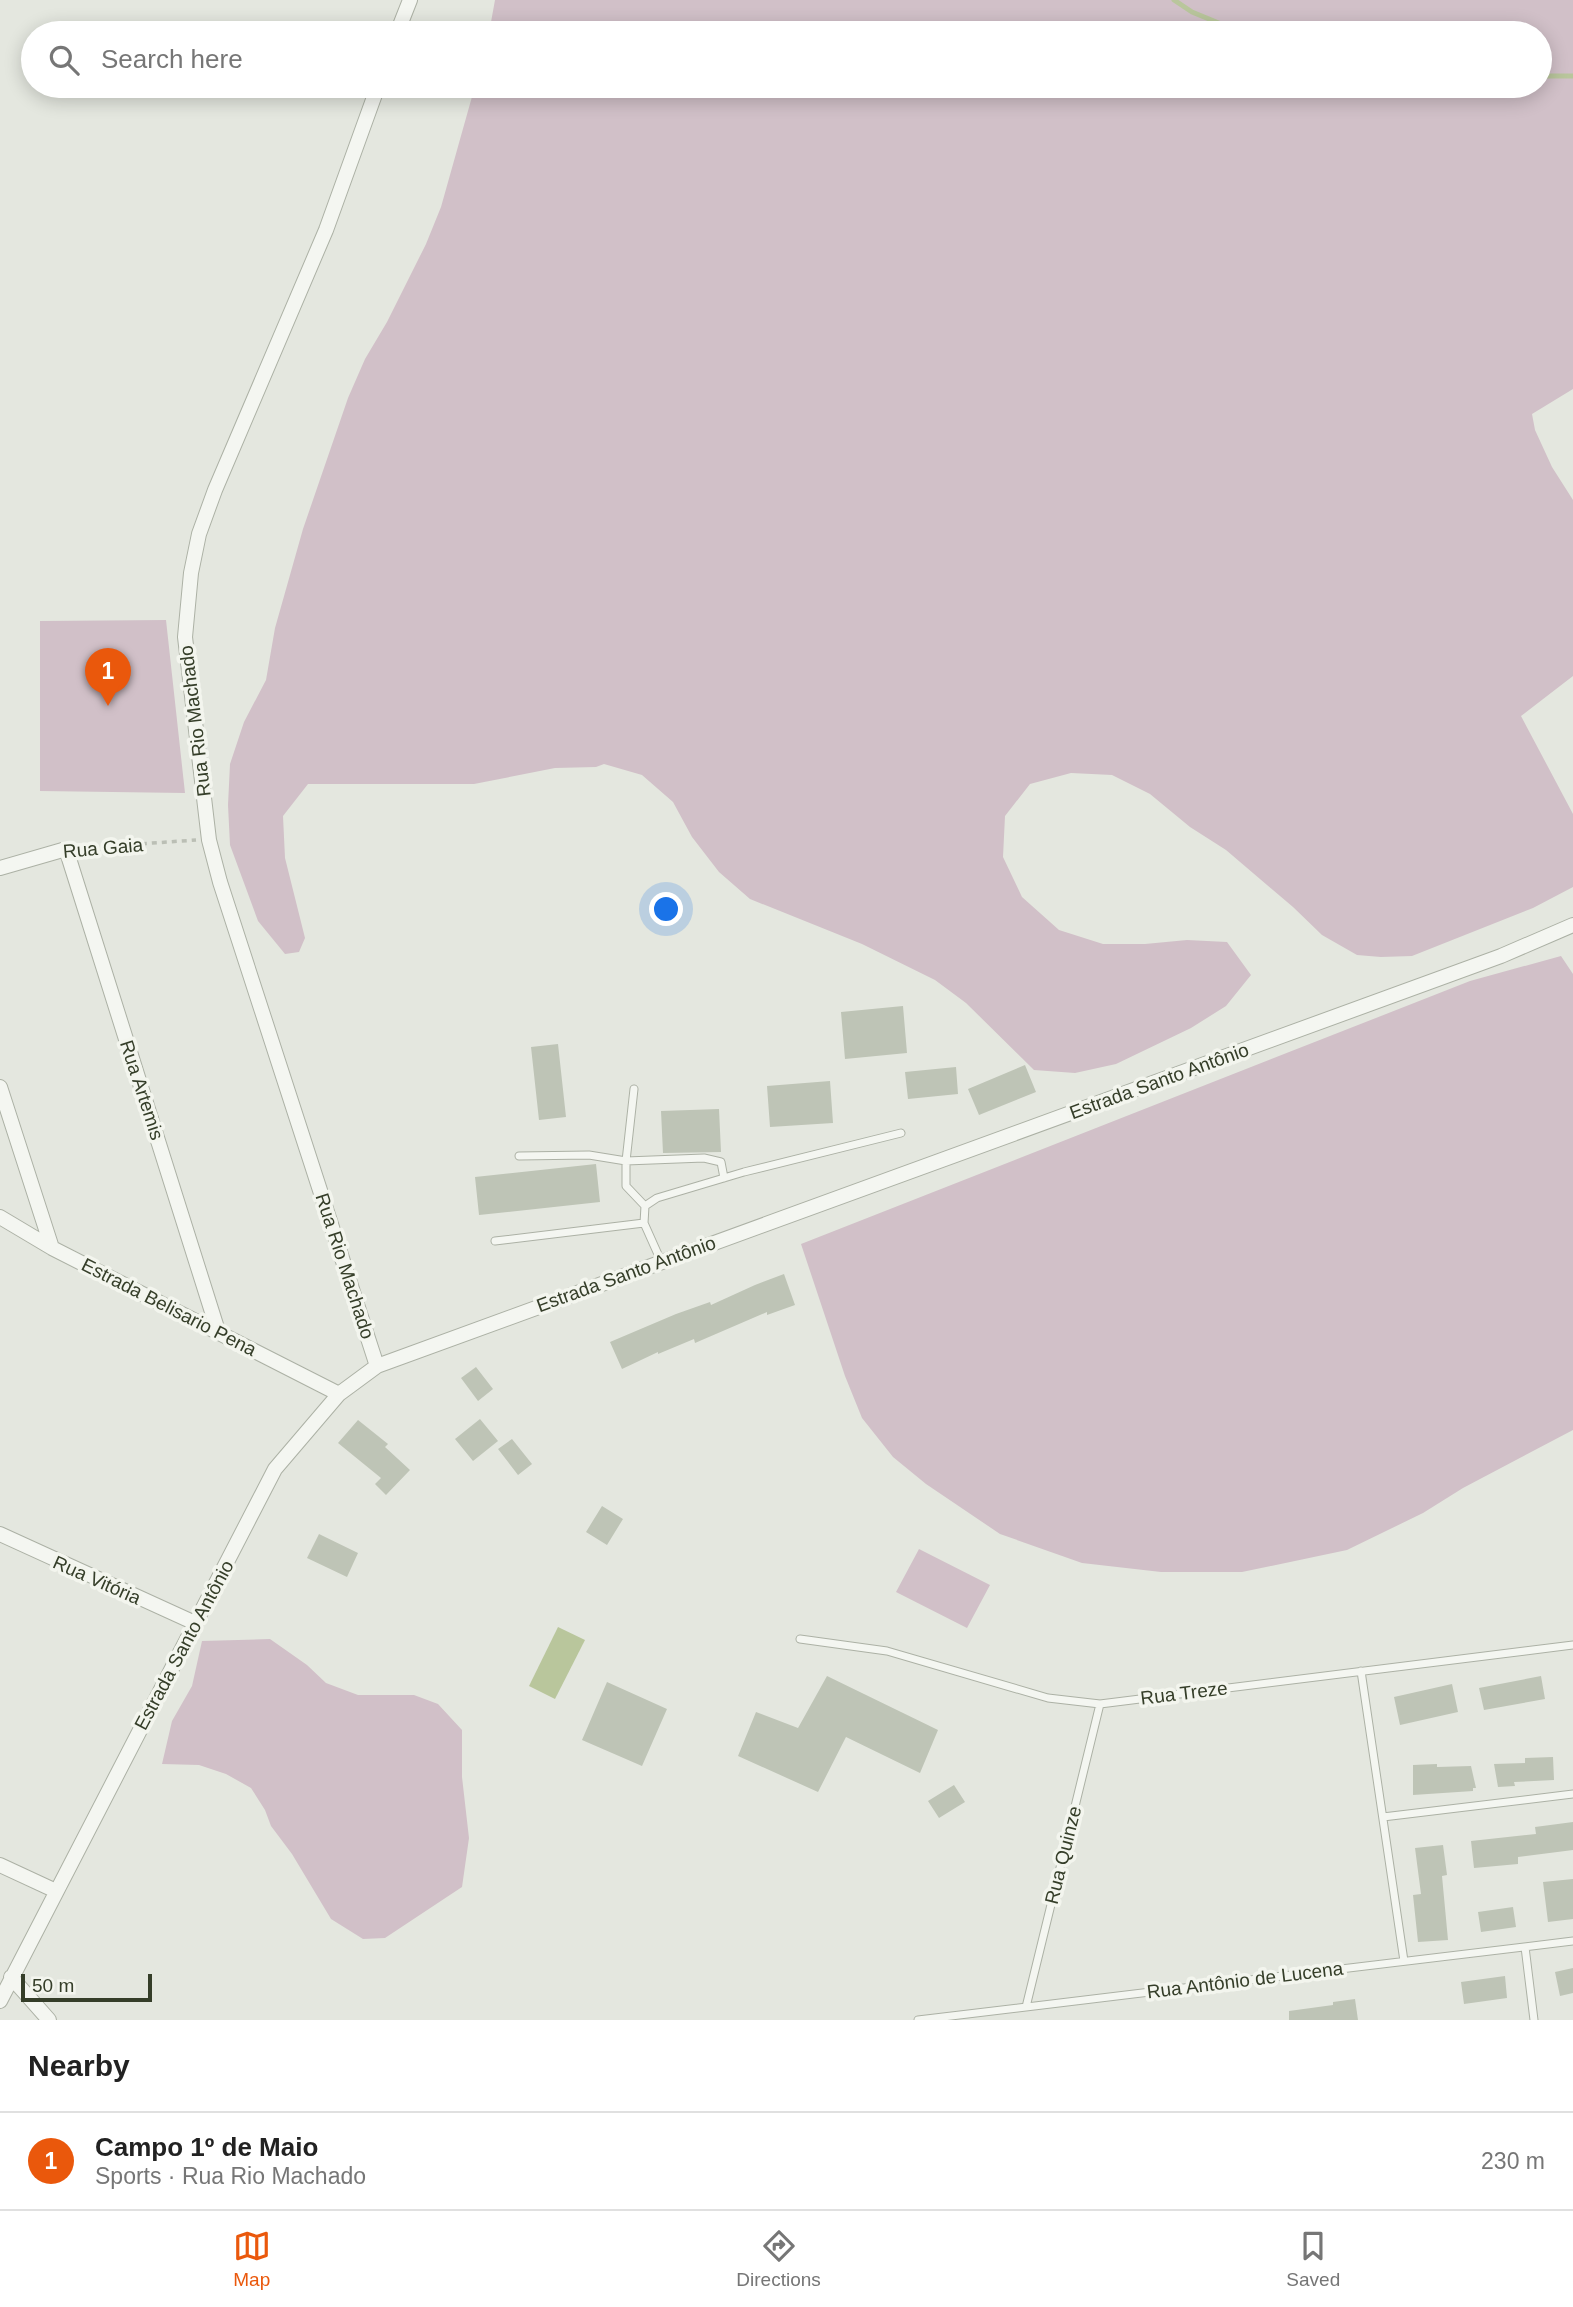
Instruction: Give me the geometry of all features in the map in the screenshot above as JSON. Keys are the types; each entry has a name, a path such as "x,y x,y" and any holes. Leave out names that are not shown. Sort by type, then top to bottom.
{"street":[{"path":"402,21 410,0"},
{"name":"Rua Rio Machado","path":"374,98 326,230 215,490 199,534 191,573 185,637 209,840 220,882 377,1366"},
{"name":"Rua Gaia","path":"0,868 66,849"},
{"name":"Rua Artemis","path":"66,849 218,1331"},
{"name":"Estrada Santo Antônio","path":"0,2001 275,1469 339,1394 377,1366 1502,956 1573,925"},
{"path":"0,1087 52,1248"},
{"name":"Estrada Belisario Pena","path":"0,1217 52,1248 339,1394"},
{"name":"Rua Vitória","path":"0,1534 195,1623"},
{"path":"0,1865 56,1891"},
{"path":"11,1977 49,2020"}],"lane":[{"path":"634,1089 626,1186 645,1206 644,1223 661,1261"},
{"path":"645,1206 657,1198 724,1178 901,1133"},
{"path":"519,1156 589,1155 626,1161 704,1158 721,1162 724,1178"},
{"path":"495,1241 644,1223"},
{"name":"Rua Treze","path":"800,1639 887,1651 1048,1698 1100,1704 1573,1645"},
{"path":"1361,1671 1404,1961"},
{"name":"Rua Quinze","path":"1026,2007 1100,1704"},
{"path":"1383,1817 1573,1794"},
{"name":"Rua Antônio de Lucena","path":"918,2020 1573,1941"},
{"path":"1525,1947 1534,2020"},
{"path":"1000,2010 1001,2020"}],"path":[{"name":"Rua Gaia","path":"66,849 209,840"}],"shaded area":[{"path":"495,0 1573,0 1573,389 1532,414 1535,430 1552,467 1573,500 1573,676 1521,716 1573,814 1573,887 1533,908 1412,956 1357,955 1322,935 1226,850 1190,827 1150,794 1112,775 1071,773 1030,784 1005,816 1003,857 1022,897 1059,930 1103,944 1187,940 1227,942 1251,975 1226,1006 1191,1028 1116,1064 1075,1073 1034,1070 966,1003 935,980 862,944 750,899 719,872 692,837 673,802 642,775 604,764 596,767 555,768 474,784 308,784 283,816 285,858 305,938 299,952 285,954 258,921 230,845 230,764 244,722 266,680 275,628 303,529 348,398 365,359 426,244 441,207 472,98 1552,98 1552,21 491,21"},
{"path":"166,620 185,793 40,791 40,621"},
{"path":"1561,956 1573,974 1573,1430 1463,1488 1423,1513 1347,1550 1242,1572 1161,1572 1082,1563 1000,1534 926,1484 893,1457 862,1418 845,1376 801,1244 1470,981"},
{"path":"919,1549 990,1585 967,1628 896,1592"},
{"path":"558,1627 585,1640 555,1699 529,1686"},
{"path":"270,1639 307,1665 326,1683 358,1695 414,1695 438,1704 462,1730 462,1777 469,1838 462,1887 385,1938 363,1939 331,1919 292,1854 271,1826 265,1810 251,1788 226,1774 199,1765 162,1764 172,1721 192,1686 202,1641"}],"building":[{"path":"903,1006 907,1053 845,1059 841,1012"},
{"path":"558,1044 566,1117 539,1120 531,1047"},
{"path":"1025,1065 1036,1092 979,1115 968,1089"},
{"path":"956,1067 958,1094 908,1099 905,1072"},
{"path":"830,1081 833,1123 770,1127 767,1086"},
{"path":"719,1109 721,1152 663,1153 661,1111"},
{"path":"596,1164 600,1202 479,1215 475,1177"},
{"path":"784,1274 795,1305 767,1315 767,1312 695,1343 694,1339 658,1352 622,1369 610,1342 676,1314 710,1302 711,1305"},
{"path":"476,1367 493,1389 478,1401 461,1378"},
{"path":"480,1419 498,1441 473,1461 455,1439"},
{"path":"358,1420 388,1444 385,1447 410,1470 386,1495 375,1484 381,1478 338,1443"},
{"path":"512,1439 532,1464 518,1475 498,1449"},
{"path":"602,1506 623,1519 607,1545 586,1532"},
{"path":"319,1534 358,1553 347,1577 307,1558"},
{"path":"827,1676 938,1730 920,1773 846,1737 818,1792 738,1756 756,1712 798,1728"},
{"path":"1541,1676 1545,1699 1484,1710 1479,1688"},
{"path":"607,1682 667,1709 642,1766 582,1740"},
{"path":"1452,1684 1458,1712 1400,1725 1394,1697"},
{"path":"1553,1757 1554,1780 1514,1782 1515,1786 1498,1787 1494,1764 1525,1763 1525,1758"},
{"path":"1437,1764 1437,1767 1471,1766 1476,1788 1473,1788 1473,1791 1413,1795 1413,1765"},
{"path":"954,1785 965,1802 939,1818 928,1801"},
{"path":"1573,1822 1573,1850 1518,1857 1518,1864 1474,1868 1471,1841 1536,1834 1535,1827"},
{"path":"1443,1845 1447,1875 1442,1876 1448,1940 1418,1942 1413,1895 1421,1894 1415,1848"},
{"path":"1573,1879 1573,1919 1548,1922 1543,1882"},
{"path":"1513,1907 1516,1927 1481,1932 1478,1912"},
{"path":"1573,1968 1573,1993 1560,1996 1555,1972"},
{"path":"1505,1976 1507,1998 1464,2004 1461,1982"},
{"path":"1355,1999 1358,2020 1289,2020 1289,2011"}],"waterway":[{"path":"1174,0 1192,12 1214,21"},
{"path":"1552,76 1573,76"}],"place":[{"name":"Campo 1º de Maio","path":"108,706"}]}
